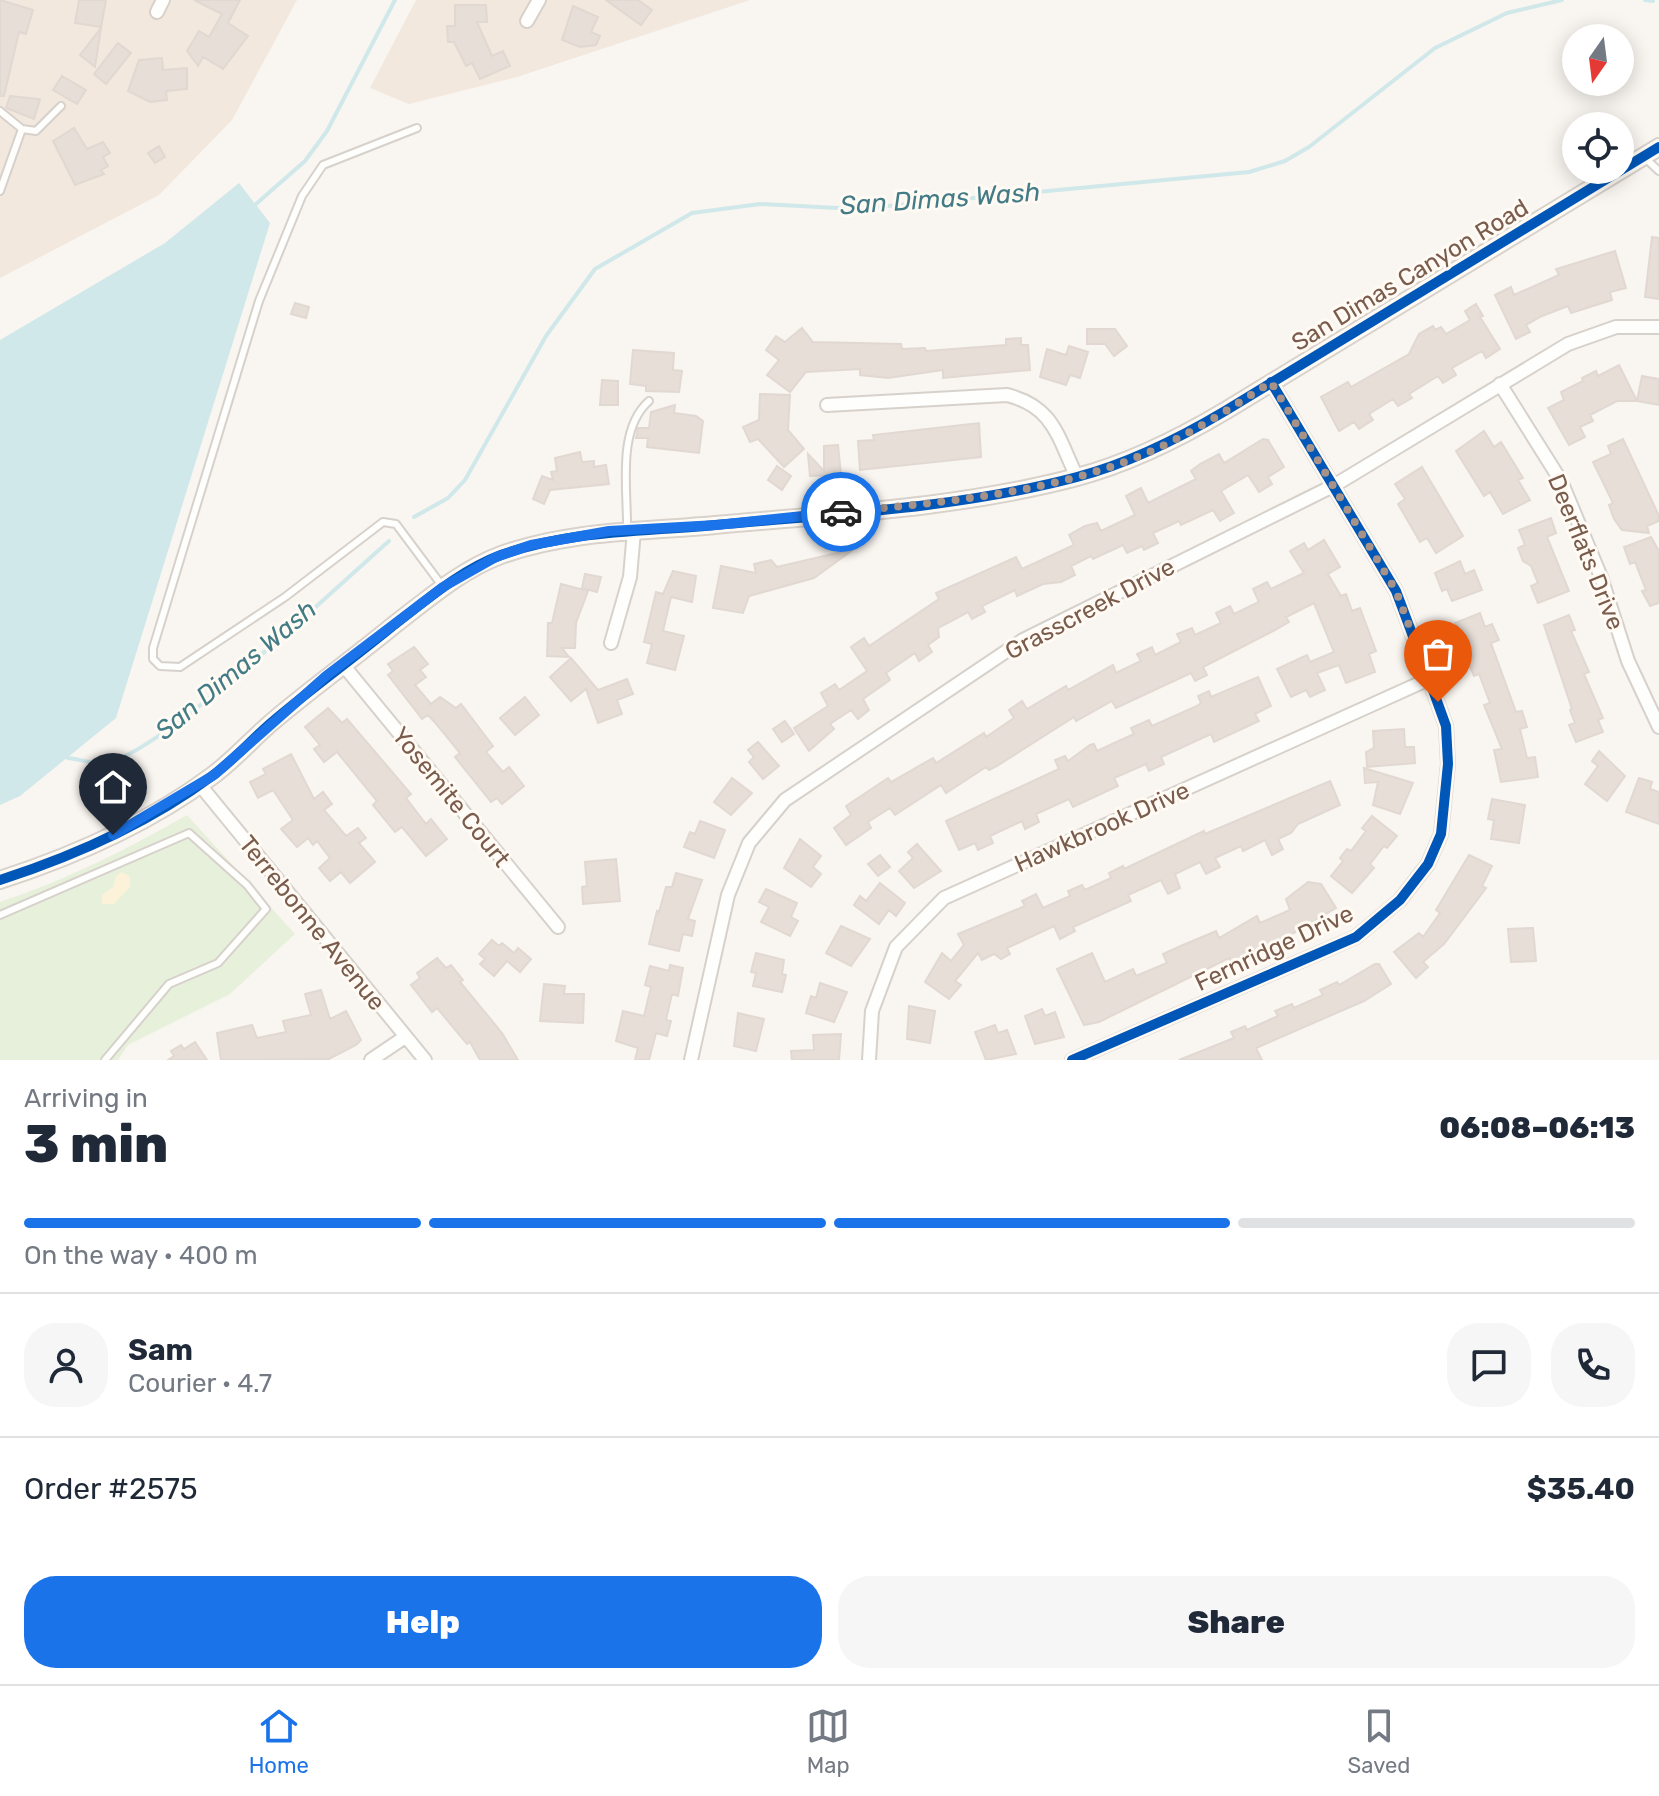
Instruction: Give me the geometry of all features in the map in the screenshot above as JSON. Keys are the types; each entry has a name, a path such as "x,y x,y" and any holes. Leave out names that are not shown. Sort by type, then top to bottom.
{"street":[{"path":"527,21 539,0"},
{"name":"San Dimas Canyon Road","path":"0,880 53,862 113,835 200,785 326,676 344,666 443,587 496,557 531,545 609,531 911,506 1077,477 1169,443 1659,147"},
{"name":"Grasscreek Drive","path":"691,1060 728,895 749,843 785,800 1023,640 1335,485 1568,344 1616,327 1659,327"},
{"name":"Fernridge Drive","path":"1072,1060 1356,937 1400,900 1428,864 1445,817 1446,726 1396,591 1271,382"},
{"name":"Deerflats Drive","path":"1500,384 1561,481 1601,577 1628,661 1659,727"},
{"path":"827,405 1007,395 1030,401 1047,414 1077,477"},
{"path":"611,643 630,577 631,531"},
{"name":"Yosemite Court","path":"344,666 558,927"},
{"name":"Hawkbrook Drive","path":"869,1060 872,1011 896,947 944,898 1429,679"},
{"name":"Terrebonne Avenue","path":"200,785 425,1060"},
{"path":"371,1060 405,1037"}],"lane":[{"path":"0,111 22,129 36,131 61,106"},
{"path":"417,128 323,165 302,196 259,301 153,648 153,659 160,666 180,667 285,597 383,522 396,524 443,587"},
{"path":"0,191 22,129"},
{"path":"1643,156 1659,171"},
{"path":"631,531 628,441 633,421 649,401"},
{"path":"0,915 189,833 247,885 266,909 218,963 169,984 105,1060"}],"shaded area":[{"path":"0,0 297,0 232,120 159,195 0,278"},
{"path":"416,0 750,0 517,77 409,104 370,88"}],"green space":[{"path":"187,815 295,934 230,994 128,1045 118,1060 0,1060 0,902 96,863"}],"sand":[{"path":"122,872 130,877 130,887 114,904 102,904 102,895 113,887 116,876"}],"water":[{"path":"239,183 270,223 116,718 20,796 0,805 0,340 165,243"}],"building":[{"path":"0,0 33,10 26,34 19,32 4,96 0,96"},
{"path":"79,0 106,0 101,27 75,23"},
{"path":"194,0 240,0 228,23 248,36 223,69 203,57 198,66 187,51 199,31 209,37 222,14"},
{"path":"606,0 638,0 652,10 641,25"},
{"path":"455,5 486,5 487,22 477,22 492,56 503,51 510,66 480,79 472,63 466,66 454,42 448,42 447,26 455,26"},
{"path":"573,6 598,17 591,32 600,36 596,45 580,47 562,40"},
{"path":"101,28 95,67 80,55"},
{"path":"118,43 131,53 106,84 94,74"},
{"path":"162,58 163,70 187,68 187,89 166,91 167,100 150,102 128,91 139,60"},
{"path":"62,76 86,90 77,104 53,90"},
{"path":"10,96 40,99 34,119 6,108"},
{"path":"74,128 87,149 103,142 110,153 103,157 108,166 101,170 104,174 75,185 53,141"},
{"path":"159,146 165,157 155,163 148,153"},
{"path":"1652,237 1659,238 1659,299 1645,297"},
{"path":"1615,251 1626,288 1610,292 1612,300 1571,313 1568,306 1542,316 1526,325 1530,332 1516,339 1495,295 1511,287 1514,295 1559,275 1556,269"},
{"path":"295,303 309,307 306,318 291,314"},
{"path":"1476,304 1483,316 1480,317 1500,349 1486,358 1482,351 1452,368 1456,375 1443,383 1438,376 1409,394 1412,398 1398,406 1393,399 1369,414 1373,420 1359,429 1354,422 1339,431 1321,397 1348,382 1351,387 1409,354 1419,334 1433,326 1435,330 1441,327 1446,334 1470,320 1465,311"},
{"path":"802,328 813,342 901,344 902,349 925,348 926,351 1006,345 1006,339 1021,338 1021,345 1028,345 1030,370 943,378 943,370 888,378 860,375 860,369 806,372 790,392 767,375 779,360 766,350 776,336 785,342"},
{"path":"1087,329 1115,329 1127,346 1114,356 1105,344 1087,344"},
{"path":"1069,346 1088,352 1080,378 1070,375 1066,385 1040,377 1047,349 1066,355"},
{"path":"633,350 674,353 673,370 682,371 679,392 646,391 646,386 630,384"},
{"path":"1619,365 1637,401 1617,401 1590,415 1593,421 1580,427 1585,437 1569,445 1548,408 1564,400 1561,392 1583,381 1582,378 1596,371 1598,376"},
{"path":"1642,376 1659,379 1659,405 1637,401"},
{"path":"602,380 618,381 618,405 600,405"},
{"path":"760,394 790,395 788,430 804,449 784,467 758,439 750,442 743,427 759,420"},
{"path":"675,405 674,413 696,416 703,421 699,453 647,447 648,438 636,438 638,428 649,428 651,412"},
{"path":"979,423 981,457 860,470 858,441 874,440 873,435"},
{"path":"1484,431 1494,447 1501,442 1523,478 1518,480 1530,500 1503,514 1490,492 1484,496 1456,451"},
{"path":"1263,439 1268,440 1284,467 1268,477 1272,484 1259,492 1248,475 1221,491 1234,513 1220,521 1213,510 1181,525 1179,521 1153,533 1158,543 1144,550 1142,546 1127,553 1123,545 1093,559 1091,556 1071,566 1075,575 1061,582 1043,584 1017,596 1015,590 982,606 985,612 972,619 968,612 938,628 939,637 928,645 932,652 919,661 915,653 886,673 890,680 863,699 869,710 858,719 851,710 830,724 834,729 809,751 794,728 828,706 821,693 835,684 839,690 867,671 851,647 864,638 869,646 939,599 936,593 1016,557 1022,569 1074,545 1069,535 1085,526 1097,523 1101,531 1135,515 1126,496 1141,488 1148,503 1196,479 1191,471 1200,464 1219,454 1224,463"},
{"path":"1623,439 1659,516 1659,521 1647,526 1649,533 1622,530 1614,519 1609,505 1613,503 1593,462 1611,454 1608,446"},
{"path":"838,445 841,475 810,476 808,454 824,471 824,446"},
{"path":"580,452 582,462 594,461 594,467 606,465 609,484 550,490 544,504 533,499 542,476 553,480 551,472 557,471 555,458"},
{"path":"777,466 791,476 782,490 768,480"},
{"path":"1422,467 1463,536 1436,553 1427,538 1420,542 1398,504 1405,499 1395,484"},
{"path":"1551,518 1556,533 1547,537 1569,591 1538,603 1531,586 1538,583 1518,548 1525,545 1519,530"},
{"path":"1651,537 1659,551 1659,603 1650,606 1642,591 1646,590 1635,562 1630,564 1624,547"},
{"path":"1324,540 1340,567 1328,574 1341,596 1346,594 1352,611 1360,608 1376,651 1369,654 1375,672 1346,683 1339,665 1317,673 1325,690 1310,697 1306,690 1291,697 1277,669 1307,655 1310,662 1334,652 1314,603 1286,617 1289,622 1203,667 1207,675 1195,681 1191,673 1116,708 1112,701 1076,721 1074,717 997,766 989,770 986,767 946,793 941,785 895,815 890,808 868,822 871,828 846,845 834,828 851,815 846,806 888,778 891,782 933,758 936,763 984,733 986,737 1014,718 1009,710 1022,701 1027,709 1066,686 1068,690 1113,665 1116,673 1141,661 1137,654 1152,647 1155,655 1181,642 1177,634 1192,628 1195,635 1221,623 1216,613 1230,606 1234,614 1259,602 1253,589 1267,582 1271,589 1304,573 1290,551 1304,543 1308,550"},
{"path":"854,549 814,578 749,596 743,613 713,608 721,566 756,573 754,564 771,560 777,567"},
{"path":"1460,561 1465,574 1474,570 1482,590 1452,601 1447,589 1442,591 1435,573"},
{"path":"673,571 696,576 692,602 671,597 663,631 684,636 675,670 647,663 652,644 644,642 656,592 663,594"},
{"path":"585,574 601,577 597,592 582,588"},
{"path":"561,584 588,591 576,623 575,648 562,648 569,657 547,656 548,623 552,623"},
{"path":"1480,613 1485,627 1492,624 1499,640 1491,643 1516,712 1522,711 1527,727 1520,729 1527,758 1535,757 1538,777 1501,782 1494,750 1502,749 1484,705 1490,703 1479,674 1474,676 1467,659 1473,657 1455,623"},
{"path":"1569,615 1575,630 1571,631 1589,672 1584,674 1603,718 1598,720 1603,732 1576,742 1569,725 1575,723 1572,709 1544,625"},
{"path":"414,647 428,664 420,670 426,677 415,685 431,704 440,697 456,708 461,704 493,746 486,752 503,772 509,767 524,786 502,804 497,798 491,802 455,757 460,753 428,715 422,719 388,675 393,671 388,664"},
{"path":"571,658 598,690 627,679 633,694 617,700 622,714 598,723 586,689 571,701 550,677"},
{"path":"1258,677 1271,706 1255,714 1259,721 1214,742 1211,734 1161,757 1164,764 1149,771 1146,764 1114,778 1118,786 1073,807 1069,799 1036,814 1039,822 1025,829 1022,821 990,836 993,843 978,850 975,843 959,850 946,821 1059,769 1055,760 1065,756 1068,761 1094,744 1097,751 1134,734 1131,728 1149,720 1152,726 1197,706 1201,703 1198,696 1209,691 1211,697"},
{"path":"525,697 539,715 515,735 500,718"},
{"path":"328,708 342,723 347,719 411,794 406,798 426,824 431,819 447,839 426,856 402,827 395,832 373,805 377,801 337,752 324,762 314,749 320,745 305,727"},
{"path":"785,721 794,734 782,742 773,729"},
{"path":"1404,729 1405,747 1414,747 1415,763 1367,767 1366,752 1374,748 1373,731"},
{"path":"758,742 779,766 763,779 749,762 754,757 748,750"},
{"path":"1599,751 1625,776 1607,801 1585,784 1598,766 1592,761"},
{"path":"291,754 314,799 323,792 332,804 324,810 346,836 358,828 366,838 359,843 375,862 350,883 341,872 330,881 319,868 330,858 317,841 313,845 308,838 297,847 281,829 293,820 273,790 258,798 250,782 266,774 263,769"},
{"path":"1364,768 1413,783 1400,814 1373,805 1378,782 1365,783"},
{"path":"732,778 752,793 731,815 714,802"},
{"path":"1639,778 1652,782 1650,789 1659,792 1659,824 1626,812"},
{"path":"1330,781 1340,805 1298,824 1291,833 1278,839 1283,849 1272,855 1265,840 1243,851 1241,846 1215,858 1220,867 1206,874 1200,862 1175,874 1180,888 1168,894 1161,880 1128,895 1131,901 1073,927 1075,931 1060,939 1054,926 1007,948 1010,954 1001,959 994,954 982,960 978,953 955,981 961,985 949,999 925,982 942,953 951,961 964,945 958,934 1025,906 1022,901 1036,894 1043,908 1070,896 1068,891 1082,885 1085,890 1111,878 1109,873 1123,866 1124,869 1204,831 1205,834"},
{"path":"1492,799 1525,805 1519,843 1491,839 1494,820 1488,819"},
{"path":"1372,816 1397,836 1387,848 1384,846 1370,864 1374,868 1352,893 1331,876 1343,861 1340,858 1347,849 1351,851 1366,831 1362,828"},
{"path":"700,821 725,830 714,858 684,847 690,832 695,834"},
{"path":"800,839 821,856 813,867 821,874 811,887 784,868"},
{"path":"917,844 941,871 914,888 899,871 913,858 908,852"},
{"path":"880,855 890,867 878,876 868,864"},
{"path":"1469,855 1492,866 1482,886 1486,888 1444,944 1423,962 1428,967 1416,978 1394,952 1419,933 1423,937 1440,913 1436,910"},
{"path":"616,859 620,901 583,904 582,887 587,886 585,862"},
{"path":"676,873 702,880 688,919 695,921 692,936 683,934 679,951 649,944 666,887 672,887"},
{"path":"1308,882 1321,884 1336,908 1270,947 1269,944 1231,962 1229,958 1099,1022 1084,1025 1057,969 1092,953 1105,982 1133,969 1136,976 1167,963 1163,954 1183,945 1216,931 1219,938 1257,916 1260,923 1290,910 1286,899"},
{"path":"880,883 905,903 896,916 889,910 879,924 854,905 860,896 866,901"},
{"path":"766,889 797,903 791,917 798,921 790,936 761,922 769,907 759,902"},
{"path":"841,926 870,939 851,966 826,953"},
{"path":"1533,928 1536,961 1511,962 1508,929"},
{"path":"492,940 499,946 502,943 514,953 518,948 531,959 520,972 507,961 494,976 480,964 485,959 479,954"},
{"path":"756,953 784,960 782,974 786,975 782,992 753,986 756,973 751,972"},
{"path":"437,958 446,968 451,965 463,980 460,982 502,1033 518,1060 480,1060 470,1042 467,1044 437,1008 432,1012 411,985 420,978 417,973"},
{"path":"1379,964 1391,984 1364,1001 1256,1048 1262,1060 1179,1060 1234,1038 1231,1032 1245,1026 1247,1030 1278,1016 1275,1011 1292,1004 1294,1008 1323,995 1320,990 1337,982 1339,985"},
{"path":"670,965 683,968 678,996 672,994 666,1020 671,1021 667,1036 656,1033 649,1060 635,1060 638,1048 616,1041 623,1011 644,1016 651,987 645,985 650,966 669,971"},
{"path":"820,983 847,992 834,1022 806,1013 811,996 816,998"},
{"path":"544,984 565,986 564,994 584,994 583,1023 540,1021"},
{"path":"321,990 330,1019 346,1011 361,1040 356,1045 329,1059 221,1060 217,1033 252,1025 257,1038 286,1032 283,1021 311,1015 305,994"},
{"path":"909,1006 935,1011 930,1043 907,1039"},
{"path":"1042,1009 1045,1016 1055,1012 1064,1037 1035,1044 1025,1016"},
{"path":"738,1013 764,1019 756,1051 734,1046"},
{"path":"995,1025 998,1033 1007,1030 1016,1054 986,1060 975,1032"},
{"path":"841,1034 839,1060 792,1060 791,1051 814,1050 813,1035"},
{"path":"195,1042 207,1060 168,1060 174,1056 171,1051 181,1045 184,1049"}],"waterway":[{"path":"256,204 305,161 327,131 395,0"},
{"name":"San Dimas Wash","path":"414,517 448,498 465,480 546,336 595,269 692,213 760,204 856,209 1249,172 1285,161 1309,147 1435,48 1507,13 1562,0"},
{"name":"San Dimas Wash","path":"1645,0 1653,1"},
{"name":"San Dimas Wash","path":"68,758 104,763 129,754 164,732 248,666 389,541"}],"cycle path":[{"path":"0,880 110,837 188,793 220,770 287,709 419,605 486,561 527,547 580,536 943,503 1033,488 1116,465 1225,411 1659,147"},
{"path":"1072,1060 1356,937 1400,900 1428,864 1441,834 1448,764 1446,726 1396,591 1271,382"}],"way so far":[{"path":"841,512 911,506 1077,477 1155,450 1271,382 1396,591 1438,702"}],"route":[{"path":"113,835 214,775 326,676 344,666 443,587 496,557 531,545 609,531 717,525 841,512"}]}
